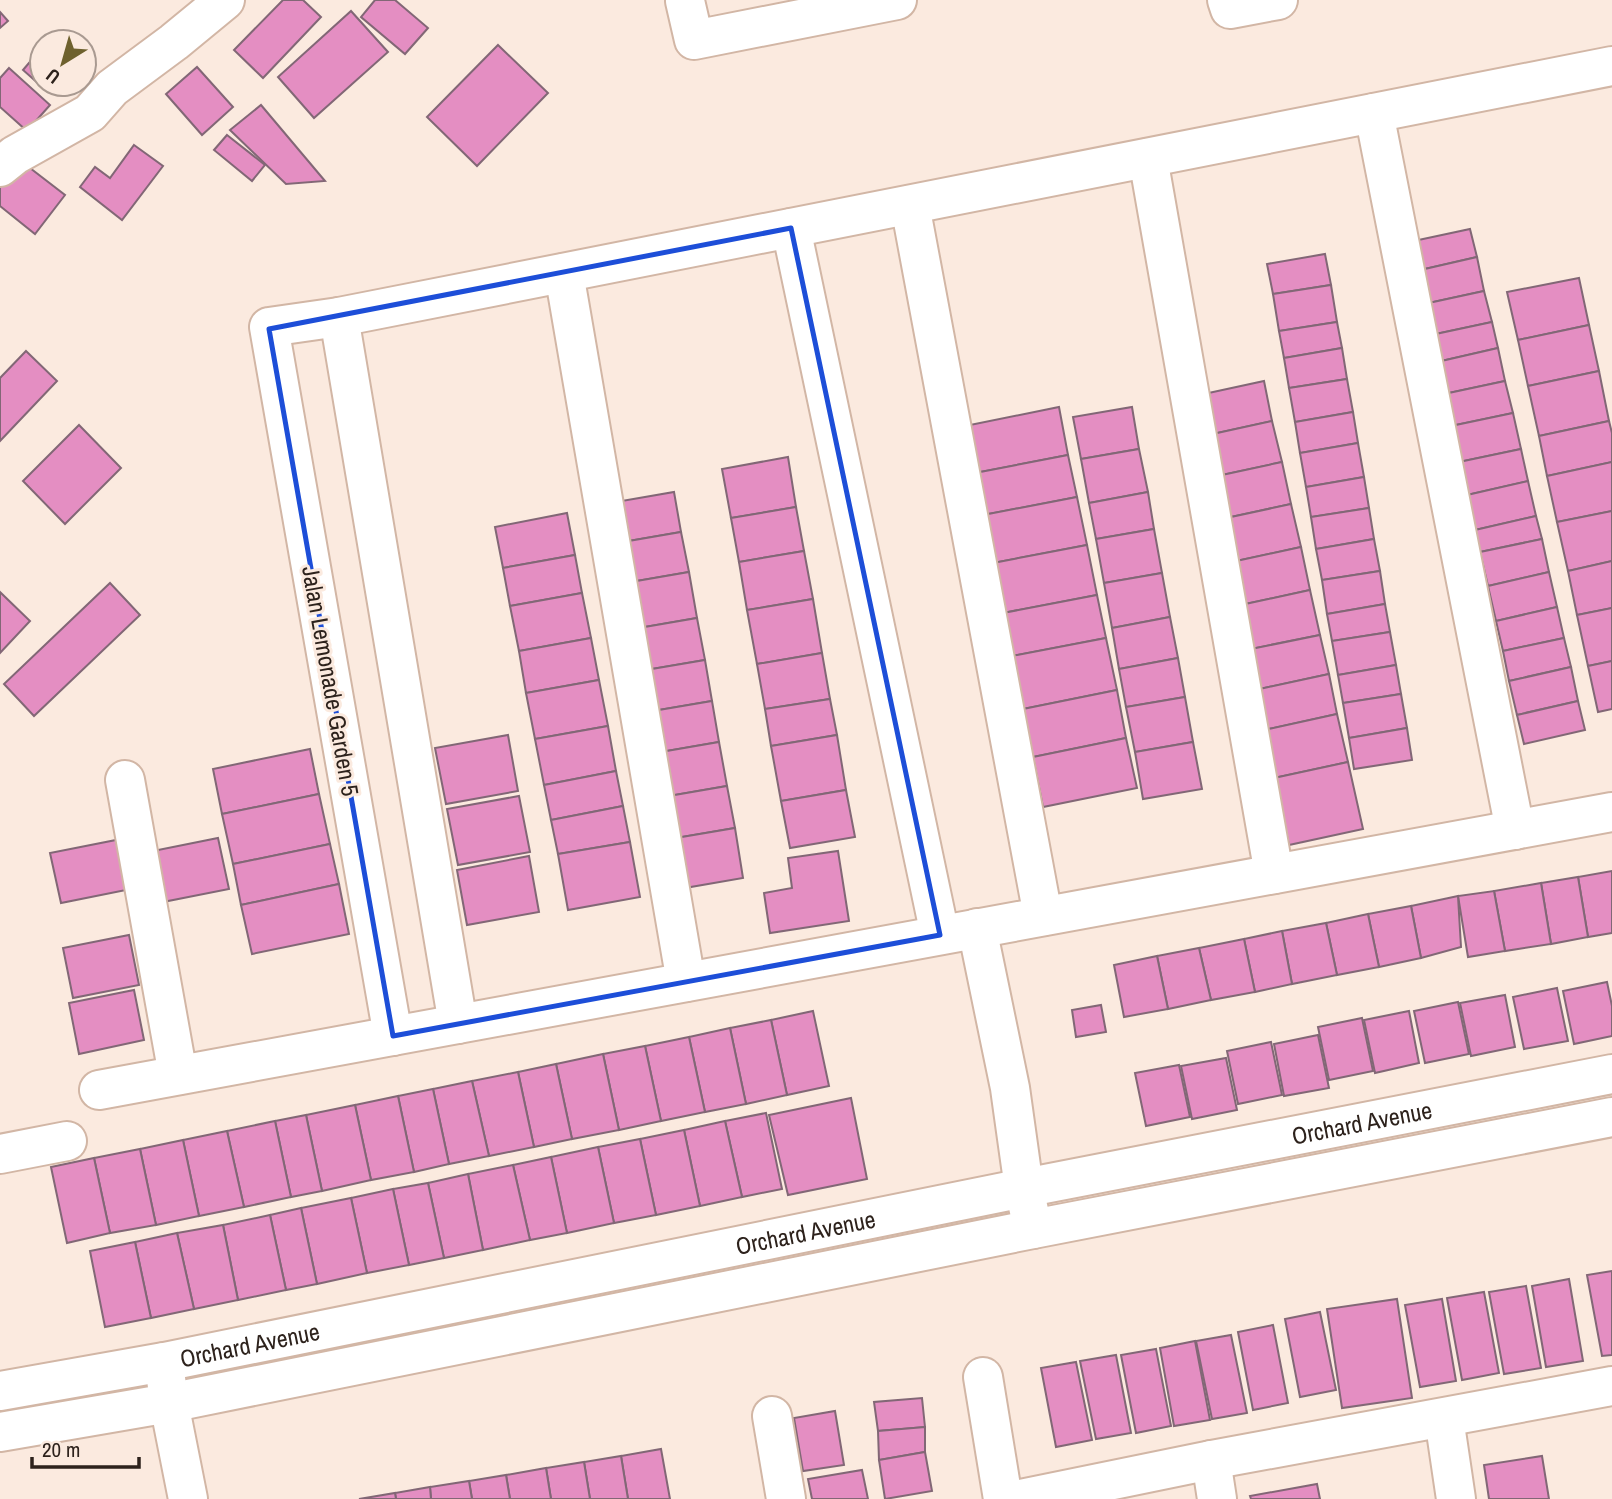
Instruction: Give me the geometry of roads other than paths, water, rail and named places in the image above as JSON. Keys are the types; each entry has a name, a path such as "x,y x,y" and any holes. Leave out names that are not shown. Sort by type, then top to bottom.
{"street":[{"path":"0,167 15,155 90,113 112,88 225,0"},
{"path":"685,1 694,40 790,12 897,0"},
{"path":"1227,0 1230,9 1278,0"},
{"path":"458,1024 339,317 1612,66"},
{"path":"1374,113 1515,830"},
{"path":"1148,158 1274,874"},
{"path":"910,205 1043,916"},
{"path":"791,228 958,932 1010,1088 1024,1188 1033,1229"},
{"path":"564,273 686,982"},
{"name":"Jalan Lemonade Garden 5","path":"339,317 269,327 393,1036"},
{"path":"125,780 178,1075"},
{"path":"99,1090 1612,811"},
{"name":"Orchard Avenue","path":"0,1391 164,1362 1024,1188 1612,1074"},
{"name":"Orchard Avenue","path":"0,1432 169,1403 1033,1229 1612,1117"},
{"path":"0,1154 67,1141"},
{"path":"164,1362 169,1403 188,1499"},
{"path":"983,1377 1003,1499"},
{"path":"1020,1499 1210,1460 1612,1386"},
{"path":"772,1416 786,1499"},
{"path":"1444,1418 1456,1499"},
{"path":"1210,1460 1217,1499"}]}
